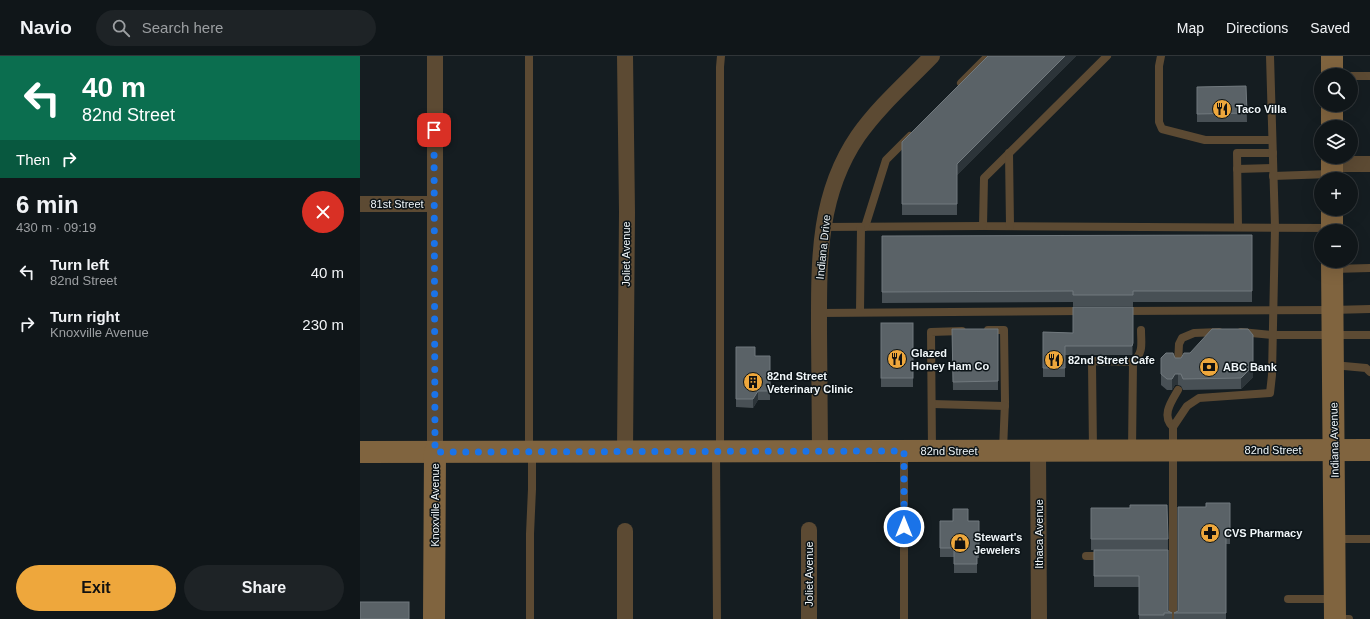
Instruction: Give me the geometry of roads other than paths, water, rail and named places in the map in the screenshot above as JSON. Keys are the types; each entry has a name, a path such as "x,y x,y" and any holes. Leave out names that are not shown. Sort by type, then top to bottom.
{"main road":[{"path":"1332,56 1332,68"},
{"name":"Indiana Avenue","path":"1332,268 1335,612"},
{"name":"82nd Street","path":"360,452 1370,450"},
{"name":"Knoxville Avenue","path":"434,619 435,452"}],"street":[{"name":"Knoxville Avenue","path":"434,56 435,452"},
{"name":"Joliet Avenue","path":"625,56 627,212 625,451"},
{"name":"Indiana Drive","path":"820,451 819,262 823,227 831,193 842,165 858,137 876,112 932,56"},
{"path":"1332,168 1370,164"},
{"name":"81st Street","path":"360,204 434,204"},
{"name":"Ithaca Avenue","path":"1038,451 1039,618"},
{"name":"Joliet Avenue","path":"809,530 809,619"},
{"path":"625,531 625,619"}],"lane":[{"path":"529,56 532,490 530,534 530,619"},
{"path":"717,619 721,56"},
{"path":"956,89 988,56"},
{"path":"983,226 984,178 1107,56"},
{"path":"1161,56 1158,66 1159,122 1162,129 1205,140 1272,140"},
{"path":"1173,619 1169,556 1174,428 1187,406 1199,398 1270,393 1274,310 1274,227 1270,56"},
{"path":"1358,76 1370,76"},
{"path":"860,312 863,226 886,160 918,127"},
{"path":"1009,153 1010,226"},
{"path":"1238,227 1237,154 1273,153"},
{"path":"1237,169 1273,172 1332,168"},
{"path":"823,227 1274,227 1332,223"},
{"path":"1358,267 1370,268"},
{"path":"1115,311 1370,309"},
{"path":"819,313 1091,311"},
{"path":"982,331 1004,330 1005,406 1003,451"},
{"path":"1132,450 1133,362 1140,353 1140,330"},
{"path":"932,451 931,332 968,331"},
{"path":"1178,364 1179,344 1182,338 1187,335 1201,332 1333,336 1370,335"},
{"path":"1093,450 1092,364 1094,361 1133,362"},
{"path":"1332,365 1369,368"},
{"path":"1174,428 1168,423 1167,415 1172,399 1178,390"},
{"path":"932,404 1005,406"},
{"path":"904,451 904,619"},
{"path":"1335,539 1370,540"},
{"path":"1086,556 1109,556"},
{"path":"1288,599 1335,612 1349,619"}],"place":[{"name":"Taco Villa","path":"1222,109"},
{"name":"Glazed Honey Ham Co","path":"897,359"},
{"name":"82nd Street Cafe","path":"1054,360"},
{"name":"ABC Bank","path":"1209,367"},
{"name":"82nd Street Veterinary Clinic","path":"753,382"},
{"name":"CVS Pharmacy","path":"1210,533"},
{"name":"Stewart's Jewelers","path":"960,543"}]}
